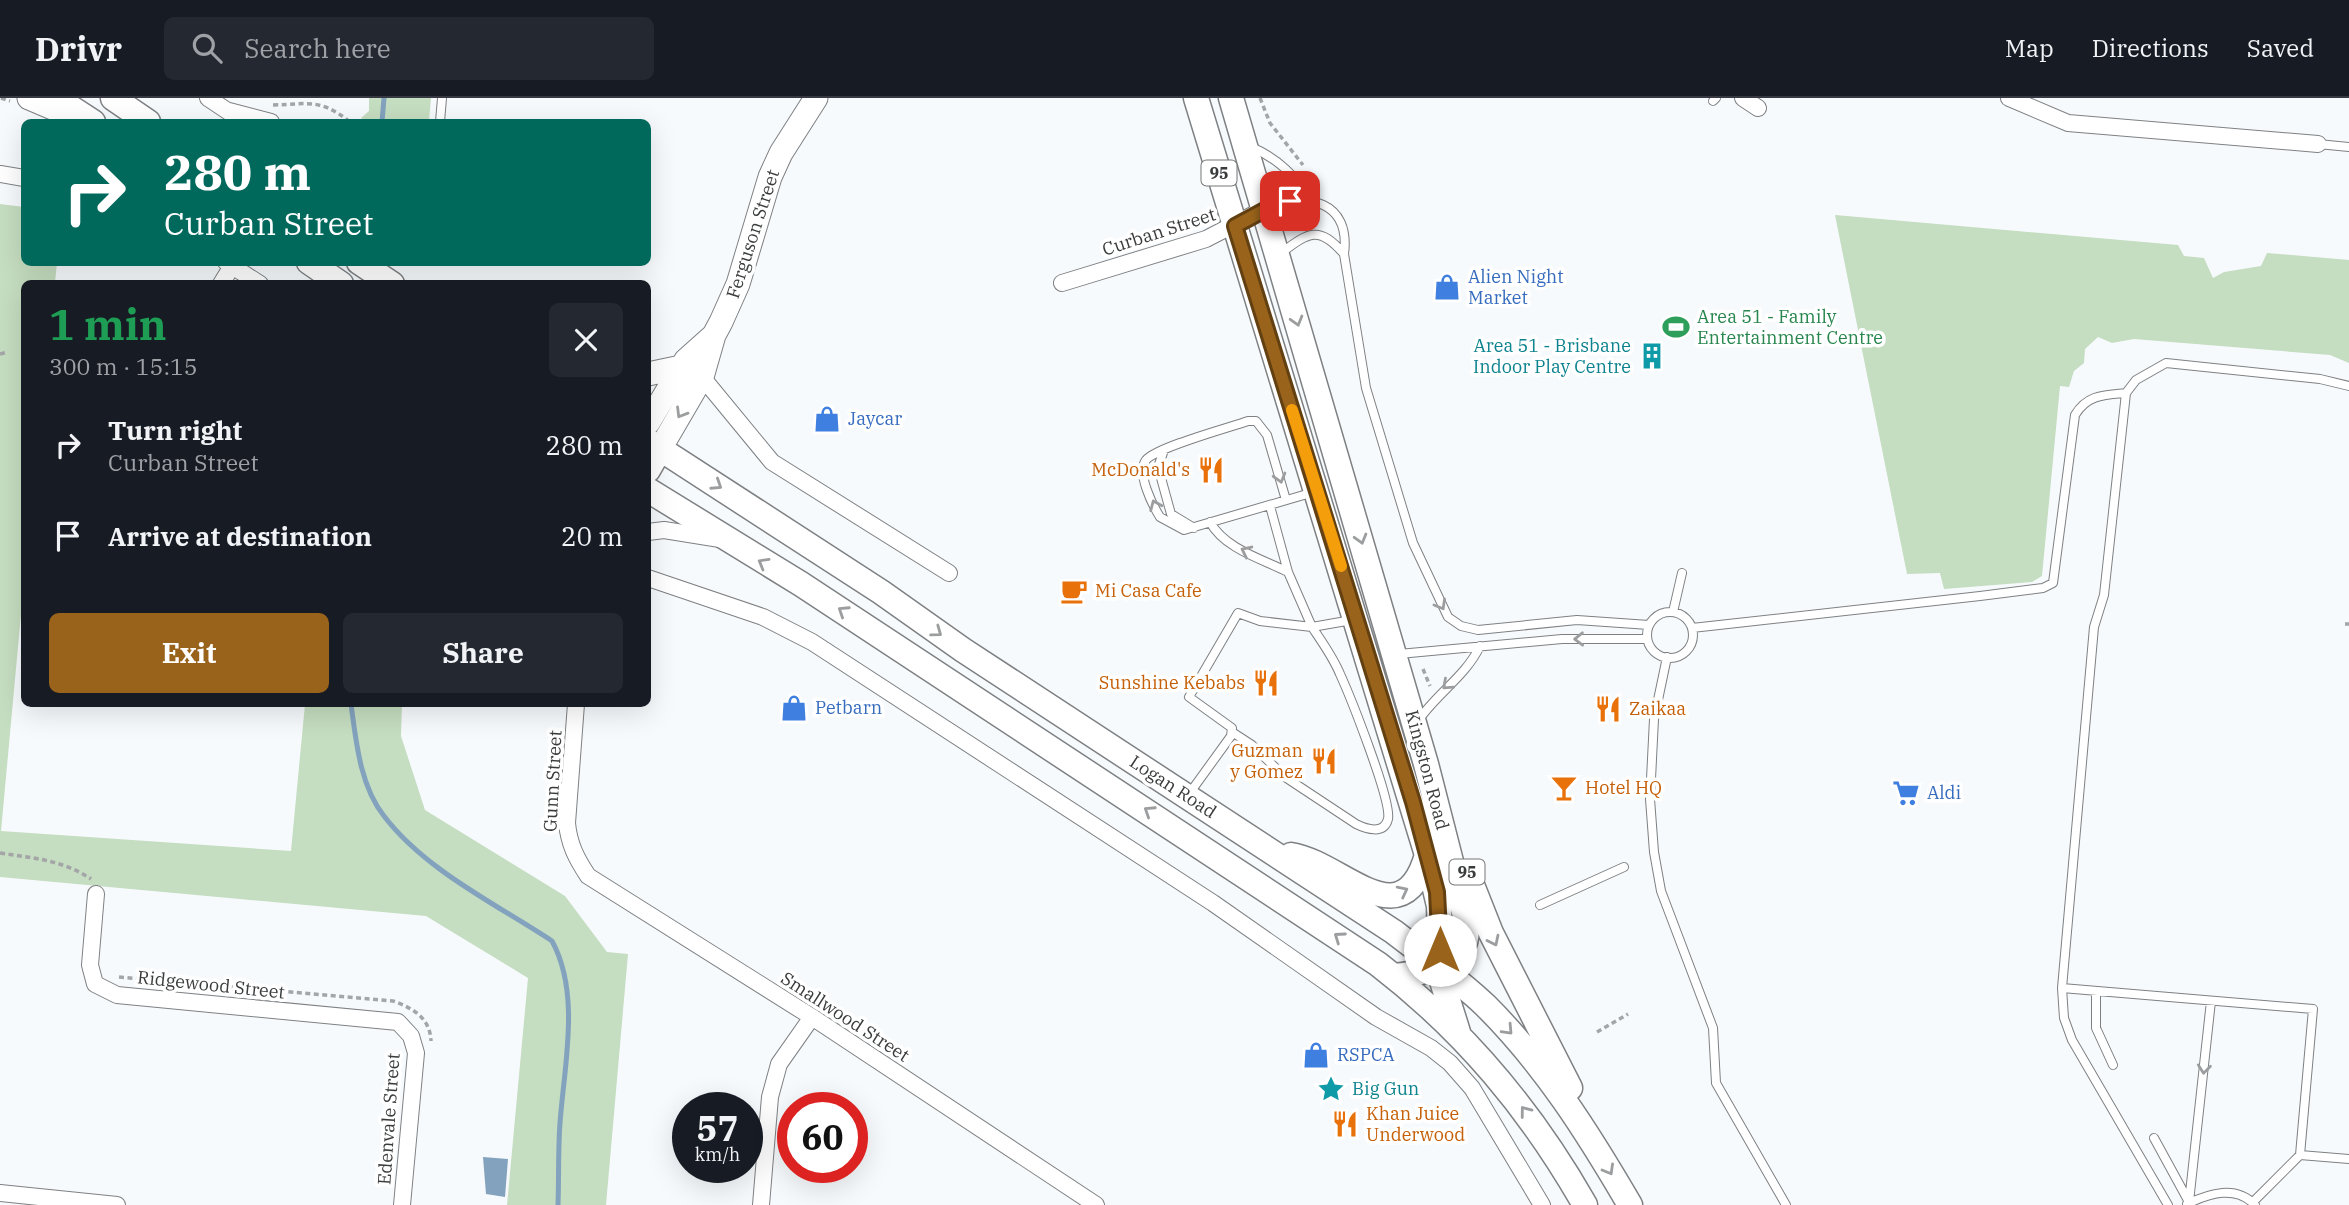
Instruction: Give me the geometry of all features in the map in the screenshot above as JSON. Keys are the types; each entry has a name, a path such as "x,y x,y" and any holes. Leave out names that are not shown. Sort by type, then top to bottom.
{"main road":[{"path":"56,98 88,119"},
{"path":"113,98 144,119"},
{"name":"Kingston Road","path":"1196,98 1369,657 1399,776 1427,855 1439,906 1440,967"},
{"name":"Kingston Road","path":"1231,98 1415,725 1399,776 1467,928 1463,951 1440,967"},
{"path":"315,266 335,280"},
{"path":"365,266 386,280"},
{"name":"Logan Road","path":"654,445 1394,933 1440,967 1485,1006 1520,1042 1589,1134 1630,1205"},
{"name":"Logan Road","path":"651,492 725,540 801,584 1234,867 1394,976 1458,1033 1528,1115 1585,1205"},
{"name":"95","path":"1399,776 1445,797 1484,920 1564,1076 1589,1134"},
{"path":"1273,853 1320,863 1363,889 1387,896 1402,894 1413,886 1427,855"},
{"path":"1394,976 1440,967"},
{"name":"95","path":"1440,967 1458,1033"}],"street":[{"path":"29,98 78,119"},
{"path":"208,98 239,119"},
{"name":"Ferguson Street","path":"654,445 714,335 738,284 770,177 781,153 816,98"},
{"path":"1743,98 1758,108"},
{"path":"2009,98 2068,123 2318,144"},
{"path":"229,111 260,119"},
{"path":"0,174 21,178"},
{"name":"Curban Street","path":"1062,283 1199,242 1264,209"},
{"path":"232,266 254,280"},
{"path":"651,374 692,372 772,462 949,573"},
{"name":"Ferguson Street","path":"651,420 692,372"},
{"path":"651,532 664,530 725,540"},
{"path":"651,579 763,617 812,642 1224,911 1376,1017 1431,1048 1450,1063 1472,1088 1542,1205"},
{"name":"Gunn Street","path":"576,707 567,822 569,840 576,859"},
{"name":"Smallwood Street","path":"576,859 588,876 604,888 812,1017 1096,1205"},
{"name":"Ridgewood Street","path":"96,894 90,965 95,984 117,995 398,1022 411,1036"},
{"path":"761,1205 770,1097 779,1063 812,1017"},
{"name":"Edenvale Street","path":"402,1205 415,1053 411,1036"},
{"path":"0,1193 117,1205"}],"lane":[{"path":"440,119 442,98"},
{"path":"1245,144 1274,156 1301,184 1312,201"},
{"path":"2318,144 2349,147"},
{"path":"1264,209 1290,201 1312,201 1331,210 1343,222 1347,234 1344,254 1366,388 1413,543 1448,617 1461,626 1489,630 1577,620 1649,625"},
{"path":"1278,255 1308,235 1321,234 1332,240 1344,254"},
{"path":"2168,1205 2072,1040 2064,1018 2062,988 2094,627 2104,595 2126,393 2136,380 2166,363 2320,379 2349,386"},
{"path":"1692,628 1980,596 2043,588 2053,583 2075,415 2082,402 2126,393"},
{"path":"1286,500 1267,435 1256,421 1248,421 1164,450 1146,461 1144,467 1154,509 1171,526 1184,530 1317,491"},
{"path":"1164,450 1158,467 1171,514 1194,528"},
{"path":"1270,506 1288,572 1312,627 1399,776 1389,817 1378,829 1367,829 1285,777 1252,745 1232,732 1226,721 1189,697 1238,612 1260,621 1312,627 1357,618"},
{"path":"1210,522 1216,531 1232,544 1288,572"},
{"path":"1673,612 1682,573"},
{"path":"1673,612 1685,617 1692,628 1693,636 1687,650 1674,657 1667,657 1654,651 1647,639 1649,625 1659,614 1673,612"},
{"path":"1369,657 1562,639 1647,639"},
{"path":"1415,725 1440,691 1472,664 1480,646"},
{"path":"1667,657 1654,719 1650,799 1654,852 1661,891 1713,1028 1716,1083 1786,1205"},
{"path":"1188,797 1232,732"},
{"path":"1540,905 1624,867"},
{"path":"2062,988 2313,1009 2300,1155 2254,1204 2235,1192 2214,1193 2187,1204"},
{"path":"2096,991 2096,1028 2113,1065"},
{"path":"2187,1204 2211,1001"},
{"path":"2154,1138 2187,1204"},
{"path":"2300,1155 2349,1159"}],"path":[{"path":"1261,98 1270,124 1303,165"},
{"path":"263,105 312,101 334,110 346,119"},
{"path":"0,354 8,352"},
{"path":"1423,669 1430,686"},
{"path":"1597,1032 1628,1014"}],"green space":[{"path":"369,98 431,98 429,119 361,118 369,111"},
{"path":"0,204 21,207 21,266 57,266 55,280 21,280 21,614 1,831 291,851 305,707 402,707 401,736 425,810 565,896 607,952 628,954 606,1205 507,1205 528,978 426,916 0,877"},
{"path":"1835,215 2178,245 2184,256 2204,258 2213,278 2224,272 2261,266 2267,253 2349,260 2349,363 2330,355 2134,339 2112,343 2098,337 2085,349 2084,363 2074,371 2069,387 2060,386 2042,576 2032,582 1944,589 1940,573 1907,574"}],"water":[{"path":"483,1157 508,1159 505,1197 486,1194"}],"waterway":[{"path":"382,119 384,98"},
{"path":"351,707 364,777 384,816 440,870 552,941 561,962 566,984 568,1030 559,1133 558,1205"}],"slow traffic":[{"path":"1292,410 1341,566"}],"place":[{"name":"Alien Night Market","path":"1447,287"},
{"name":"Area 51 - Family Entertainment Centre","path":"1676,327"},
{"name":"Area 51 - Brisbane Indoor Play Centre","path":"1652,356"},
{"name":"Jaycar","path":"827,419"},
{"name":"McDonald's","path":"1211,470"},
{"name":"Mi Casa Cafe","path":"1074,591"},
{"name":"Sunshine Kebabs","path":"1266,683"},
{"name":"Petbarn","path":"794,708"},
{"name":"Zaikaa","path":"1608,709"},
{"name":"Guzman y Gomez","path":"1324,761"},
{"name":"Hotel HQ","path":"1564,788"},
{"name":"Aldi","path":"1906,793"},
{"name":"RSPCA","path":"1316,1055"},
{"name":"Big Gun","path":"1331,1089"},
{"name":"Khan Juice Underwood","path":"1345,1124"}],"route":[{"path":"1290,201 1264,209 1235,226 1413,802 1437,892 1440,950"}]}
